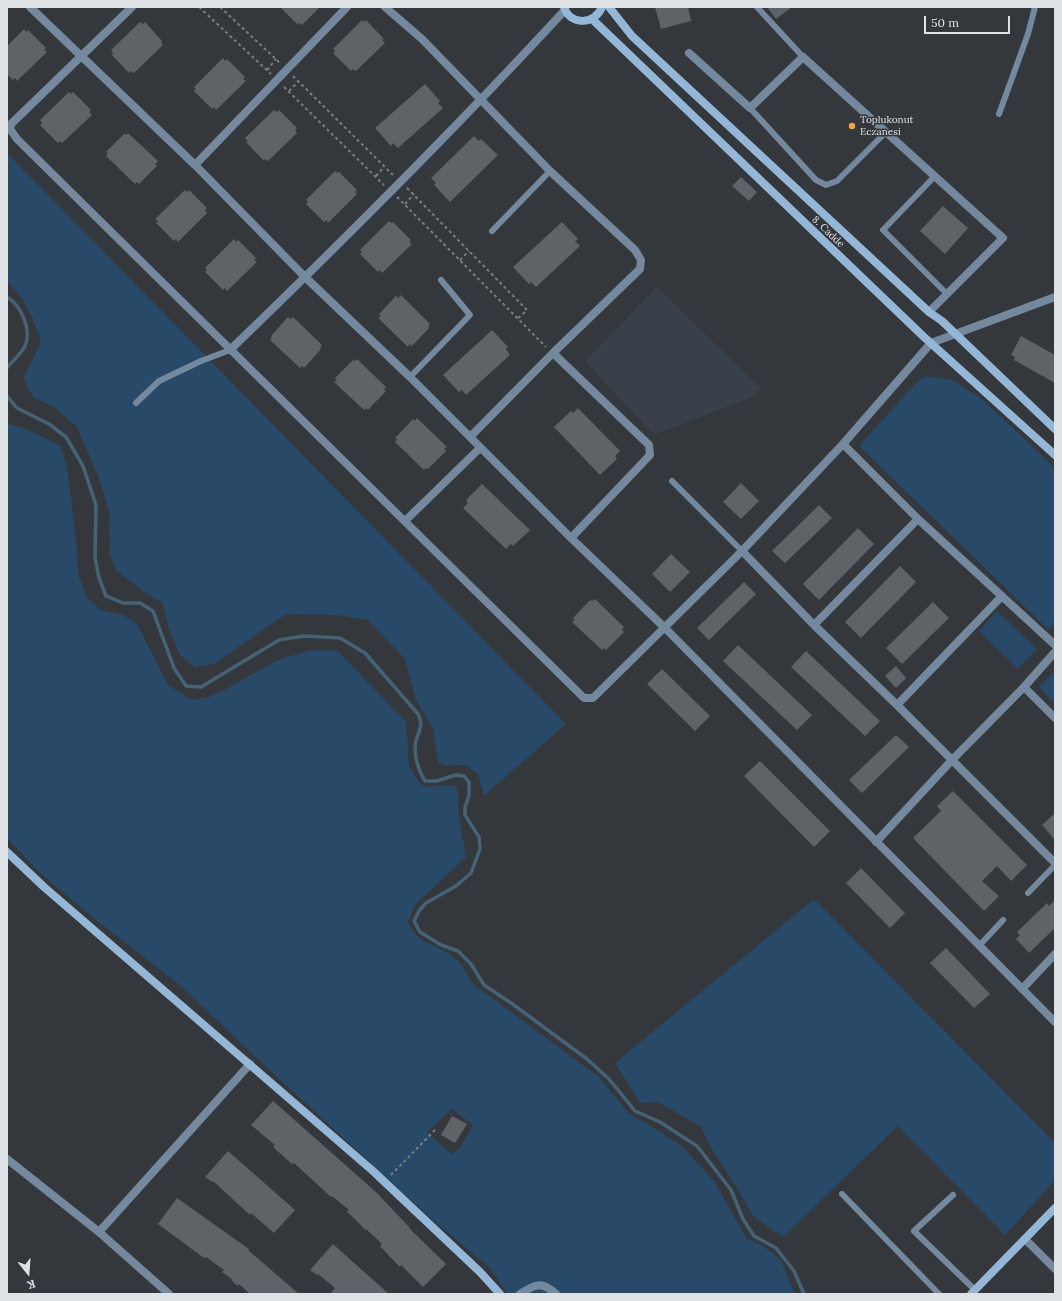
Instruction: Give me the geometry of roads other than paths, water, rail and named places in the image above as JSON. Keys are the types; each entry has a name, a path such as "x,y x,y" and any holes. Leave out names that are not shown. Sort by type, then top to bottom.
{"street":[{"path":"30,7 195,165 305,277 410,377 571,538 664,627 1055,1022"},
{"path":"132,7 11,124 10,129 17,139 584,698 592,698 742,551 843,444 931,343 1054,299"},
{"path":"195,165 347,7"},
{"path":"385,7 422,39 550,171 635,250 641,260 640,268 470,437"},
{"path":"230,350 391,192 482,100 565,9 570,17 584,21 597,16 602,7"},
{"name":"8. Cadde","path":"609,7 632,36 929,312 942,321 1055,429"},
{"name":"8. Cadde","path":"592,19 931,343 1055,455"},
{"path":"689,53 750,108 803,57 1003,238 929,312"},
{"path":"553,353 649,444 650,454 571,538"},
{"path":"843,444 918,519 1055,645"},
{"path":"405,521 480,448"},
{"path":"814,625 918,519"},
{"path":"742,551 814,625 952,760 1055,864"},
{"path":"897,706 1002,596"},
{"path":"876,842 952,760 1024,687 1055,652"},
{"path":"1024,687 1055,718"},
{"path":"7,852 44,887 250,1064 384,1182 480,1272 500,1294"},
{"path":"1022,989 1055,954"},
{"path":"99,1232 250,1064"},
{"path":"7,1159 99,1232 169,1294"},
{"path":"973,1292 1055,1208"},
{"path":"1025,1239 1055,1269"},
{"path":"520,1294 528,1288 539,1284 548,1286 556,1294"}],"lane":[{"path":"757,7 803,57"},
{"path":"1000,114 1028,34 1035,7"},
{"path":"750,108 816,180 826,185 837,181 886,132"},
{"path":"492,231 550,171"},
{"path":"934,177 883,230 947,294"},
{"path":"410,377 470,315 441,280"},
{"path":"136,403 159,381 201,361 230,350"},
{"path":"672,481 742,551"},
{"path":"1028,893 1055,864"},
{"path":"979,946 1003,920"},
{"path":"842,1194 939,1294"},
{"path":"953,1195 914,1231 973,1292"}],"waterway":[{"path":"7,297 21,312 24,318 27,333 27,340 24,349 7,368"},
{"path":"7,396 17,408 49,424 66,437 83,466 96,505 95,557 99,578 106,596 123,603 140,603 153,611 174,668 186,686 201,687 279,640 304,636 340,638 365,653 420,718 421,725 416,741 415,752 418,767 425,781 437,781 456,775 464,776 469,782 469,796 465,807 465,815 479,837 480,849 471,873 456,886 426,903 419,911 414,921 420,932 441,945 458,951 471,964 484,985 587,1059 609,1079 635,1111 660,1122 697,1146 731,1190 743,1219 754,1236 776,1248 794,1271 804,1294"}],"place":[{"name":"Toplukonut Eczanesi","path":"852,126"}]}
